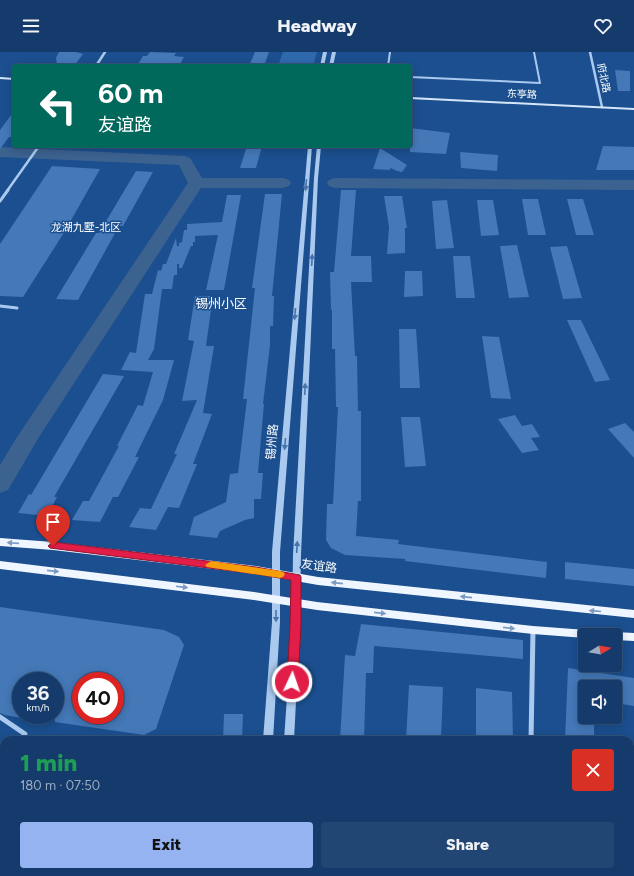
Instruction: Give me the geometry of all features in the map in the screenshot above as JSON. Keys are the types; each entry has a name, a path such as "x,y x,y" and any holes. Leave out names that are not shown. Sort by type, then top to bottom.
{"main road":[{"path":"0,74 12,75"},
{"path":"0,78 12,79"},
{"name":"东亭路","path":"412,93 602,105 634,109"},
{"name":"东亭路","path":"412,98 602,105 634,104"},
{"name":"友谊路","path":"0,542 61,547 276,574 325,582 634,614"},
{"path":"0,565 296,603 533,630 578,633"},
{"path":"622,637 634,638"}],"street":[{"path":"97,64 105,52"},
{"path":"322,64 325,52"},
{"path":"331,64 334,52"},
{"name":"府北路","path":"590,52 602,105"},
{"path":"0,201 38,148"},
{"name":"锡州路","path":"268,736 276,622 276,552 310,148"},
{"path":"289,736 316,178 319,148"},
{"path":"0,306 17,308"},
{"path":"531,736 533,630"},
{"path":"0,717 25,734 24,736"}],"lane":[{"path":"388,64 390,52"},
{"path":"412,77 540,83 534,52"}],"shaded area":[{"path":"283,52 317,52 314,64 279,64"}],"building":[{"path":"59,52 76,52 83,54 76,64 57,64 56,58"},
{"path":"150,52 176,53 174,56 184,57 180,64 138,64 143,56 147,56"},
{"path":"255,52 269,52 265,64 250,64"},
{"path":"615,70 630,71 630,91 618,91"},
{"path":"12,114 12,137 9,137 0,149 0,130"},
{"path":"412,128 450,133 446,154 410,152 410,148 412,148"},
{"path":"603,146 634,147 634,170 596,170"},
{"path":"246,148 261,148 256,168 240,168"},
{"path":"380,148 407,165 402,172 391,168 389,170 373,169"},
{"path":"460,152 498,155 497,171 461,168"},
{"path":"52,166 100,169 65,231 23,297 0,296 0,244"},
{"path":"136,171 153,172 123,226 119,226 78,300 56,299 96,233 99,233"},
{"path":"341,190 356,190 351,256 371,256 372,282 351,282 355,356 357,356 358,411 361,411 361,501 358,501 356,536 399,540 398,544 547,562 546,578 405,561 405,559 345,555 331,548 326,540 327,504 333,504 338,407 336,407 335,349 332,349 330,272 334,272"},
{"path":"265,194 282,194 272,296 274,296 273,326 270,326 270,345 263,404 258,473 263,473 261,499 254,499 254,518 245,520 220,531 217,538 189,535 194,517 226,502 230,474 238,473 247,399 243,399 255,288 252,288"},
{"path":"227,195 241,195 224,290 206,290 218,235 195,236 195,242 193,242 193,246 191,246 182,268 179,268 179,264 177,264 177,275 174,275 172,289 162,289 154,349 148,360 174,360 163,400 135,457 139,457 118,497 113,497 100,522 72,520 83,501 89,501 119,446 117,446 138,405 143,406 153,372 121,370 130,352 136,353 145,294 152,294 158,270 161,271 163,264 166,264 176,238 177,246 179,246 179,243 182,242 184,230 187,230 187,224 222,222"},
{"path":"384,196 402,196 407,228 405,228 405,253 387,254 389,227"},
{"path":"522,199 538,199 546,235 528,235"},
{"path":"567,199 583,199 594,235 576,235"},
{"path":"447,200 454,248 436,249 432,201"},
{"path":"477,200 493,200 499,235 481,236"},
{"path":"517,245 529,297 509,298 500,246"},
{"path":"567,246 582,298 563,299 550,247"},
{"path":"453,256 470,256 475,298 456,298"},
{"path":"405,271 422,271 423,296 404,297"},
{"path":"195,296 213,296 206,346 214,346 203,413 212,414 193,464 197,464 179,508 168,507 156,530 129,527 140,508 151,509 177,454 174,454 197,400 182,401 194,341 188,340"},
{"path":"567,320 581,320 610,380 595,382"},
{"path":"399,329 416,329 420,388 400,388"},
{"path":"482,336 499,337 511,399 491,398"},
{"path":"103,374 124,376 54,497 57,497 47,516 18,513 29,494 31,495"},
{"path":"515,415 522,426 532,424 540,437 531,438 539,450 522,453 498,419"},
{"path":"401,417 420,417 426,466 405,467"},
{"path":"625,423 634,432 634,458 608,429"},
{"path":"565,562 634,569 634,586 565,579"},
{"path":"0,607 164,630 179,637 184,645 156,729 144,735 64,723 64,672 12,672 12,716 0,713"},
{"path":"361,624 523,640 523,659 374,646 373,673 366,673 364,736 340,736 345,655 355,656"},
{"path":"568,668 578,670 578,672 594,672 634,678 634,706 622,704 622,680 578,680 578,724 594,724 594,736 565,736"},
{"path":"409,685 443,687 441,736 406,736"},
{"path":"476,688 512,692 513,736 476,736"},
{"path":"224,714 243,714 242,736 223,736"}],"waterway":[{"path":"0,152 185,161 196,183"},
{"path":"0,485 28,437 196,183"},
{"path":"196,183 283,183"},
{"path":"335,183 634,185"}],"slow traffic":[{"path":"211,565 280,574"}],"district":[{"name":"龙湖九墅-北区","path":"86,227"},
{"name":"锡州小区","path":"221,303"}],"route":[{"path":"53,546 256,570 296,577 296,624 292,682"}]}
